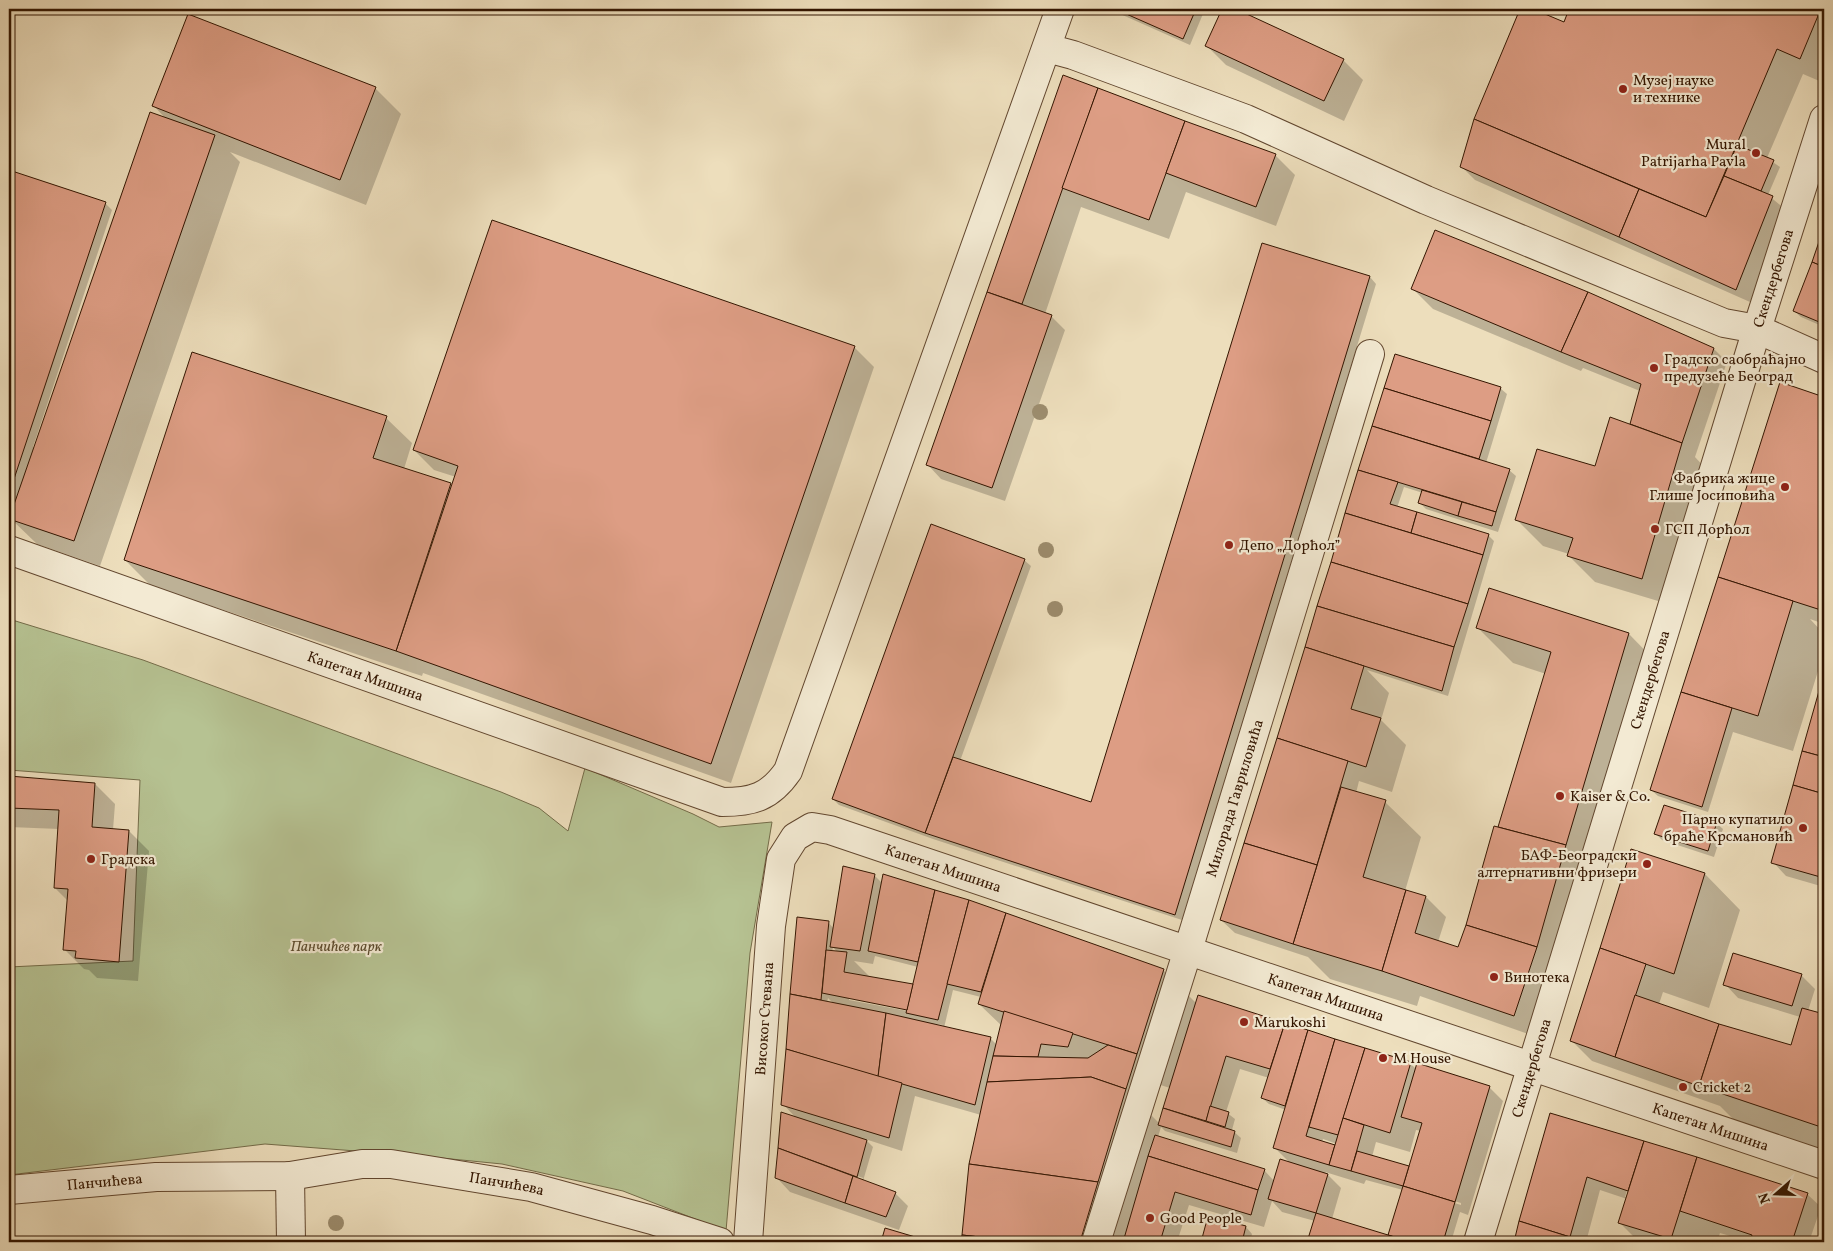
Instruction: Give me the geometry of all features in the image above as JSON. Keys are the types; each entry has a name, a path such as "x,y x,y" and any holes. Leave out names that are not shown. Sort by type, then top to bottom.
{"street":[{"path":"1059,9 1047,48 1073,54 1246,119 1426,200 1724,323 1757,329 1824,359"},
{"name":"Капетан Мишина","path":"9,550 722,802 747,801 760,797 779,784 788,771 1047,48"},
{"name":"Скендербегова","path":"1478,1242 1757,329 1824,119"},
{"name":"Милорада Гавриловића","path":"1096,1242 1188,950 1370,354"},
{"name":"Високог Стевана","path":"748,1242 771,926 782,858 795,837 812,827 830,830"},
{"name":"Капетан Мишина","path":"830,830 1824,1165"},
{"name":"Панчићева","path":"9,1190 156,1177 290,1176 362,1164 425,1168 531,1187 652,1220 720,1242"},
{"path":"290,1176 291,1242"}],"green space":[{"name":"Панчићев парк","path":"9,619 143,660 501,792 539,808 568,831 585,768 719,827 772,822 750,953 726,1231 623,1191 502,1164 421,1156 265,1144 9,1175 9,967 133,961 140,780 9,770"}],"building":[{"path":"1115,9 1196,9 1183,39"},
{"path":"1222,9 1236,9 1344,59 1324,101 1205,46"},
{"name":"Музеј науке и технике","path":"1520,9 1533,9 1564,22 1569,9 1813,9 1820,11 1800,59 1777,49 1706,217 1474,119"},
{"path":"188,14 376,87 340,180 152,106"},
{"path":"1063,75 1098,88 1022,304 987,292"},
{"path":"1098,88 1185,121 1149,220 1062,188"},
{"path":"150,112 215,135 74,541 9,519"},
{"path":"1474,119 1639,189 1619,237 1460,167"},
{"path":"1185,121 1276,154 1256,207 1166,173"},
{"path":"1737,145 1774,160 1761,191 1724,176"},
{"path":"9,170 106,202 9,494"},
{"path":"1724,176 1773,196 1736,290 1619,237 1639,189 1706,217"},
{"path":"492,220 855,346 711,764 396,651 458,466 413,450"},
{"path":"1435,230 1588,292 1561,352 1411,289"},
{"path":"1824,230 1824,267 1812,262"},
{"name":"Депо „Дорћол”","path":"1262,243 1370,276 1175,915 925,833 953,757 1091,802"},
{"path":"1812,262 1824,267 1824,324 1793,311"},
{"path":"987,292 1052,315 992,488 926,465"},
{"name":"Градско саобраћајно предузеће Београд","path":"1588,292 1714,348 1682,443 1630,424 1641,384 1561,352"},
{"path":"192,352 387,416 373,458 451,483 396,651 124,560"},
{"path":"1395,354 1501,387 1491,421 1384,388"},
{"name":"Фабрика жице Глише Јосиповића","path":"1780,382 1824,397 1824,611 1718,577"},
{"path":"1384,388 1491,421 1479,459 1372,426"},
{"path":"1610,417 1682,443 1642,579 1567,556 1573,538 1515,520 1537,449 1595,466"},
{"path":"1372,426 1510,469 1496,512 1358,470"},
{"path":"1358,470 1398,482 1390,504 1417,512 1411,533 1345,513"},
{"path":"1422,490 1462,502 1458,516 1418,503"},
{"path":"1462,502 1496,512 1492,526 1458,516"},
{"path":"1417,512 1489,534 1483,555 1411,533"},
{"path":"1345,513 1483,555 1468,604 1331,562"},
{"path":"931,524 1025,559 925,833 832,799"},
{"path":"1331,562 1468,604 1454,647 1317,606"},
{"path":"1718,577 1793,601 1758,716 1681,692"},
{"path":"1489,588 1629,633 1566,845 1498,827 1551,652 1476,628"},
{"path":"1317,606 1454,647 1442,691 1305,647"},
{"path":"1305,647 1364,666 1351,709 1381,718 1366,767 1277,738"},
{"path":"1824,672 1824,692 1819,691"},
{"path":"1819,691 1824,692 1824,757 1802,751"},
{"path":"1681,692 1732,708 1702,807 1650,790"},
{"path":"1277,738 1348,761 1317,865 1244,843"},
{"path":"1802,751 1824,757 1824,794 1793,785"},
{"name":"Градска","path":"9,776 95,783 92,827 129,830 119,962 75,958 76,951 63,950 68,889 54,888 59,810 9,808"},
{"name":"Парно купатило браће Крсмановић","path":"1793,785 1824,794 1824,878 1771,863"},
{"path":"1341,787 1386,800 1363,877 1406,890 1382,971 1293,944"},
{"path":"1664,805 1717,822 1708,851 1654,834"},
{"path":"1494,826 1566,845 1537,947 1466,925"},
{"path":"1244,843 1317,865 1293,944 1220,920"},
{"path":"1631,849 1705,873 1674,974 1600,948"},
{"path":"843,866 875,874 860,951 830,947"},
{"path":"883,874 935,890 918,962 868,951"},
{"path":"935,890 969,900 938,1020 906,1013"},
{"path":"1406,890 1426,896 1415,933 1458,947 1466,925 1537,947 1514,1016 1382,971"},
{"path":"969,900 1006,913 981,992 947,984"},
{"path":"1006,913 1164,969 1137,1054 978,1004"},
{"path":"797,917 829,921 821,1000 790,994"},
{"path":"1824,928 1824,949 1819,948"},
{"path":"1600,948 1646,964 1615,1057 1570,1041"},
{"path":"826,950 847,952 844,972 913,984 907,1010 822,993"},
{"path":"1733,953 1802,974 1792,1006 1723,985"},
{"path":"790,994 886,1013 878,1077 786,1049"},
{"path":"1198,995 1285,1023 1270,1069 1226,1056 1206,1121 1163,1108"},
{"path":"1635,995 1719,1024 1699,1086 1615,1057"},
{"path":"1802,1008 1824,1014 1824,1128 1699,1086 1719,1024 1791,1045"},
{"path":"1004,1011 1073,1033 1068,1047 1041,1044 1038,1057 993,1056"},
{"path":"886,1013 991,1037 975,1105 878,1077"},
{"path":"1285,1023 1308,1030 1285,1106 1261,1098"},
{"path":"1308,1030 1335,1039 1306,1136 1335,1145 1329,1165 1273,1148"},
{"path":"1335,1039 1365,1048 1338,1135 1309,1127"},
{"path":"1108,1045 1137,1054 1126,1089 1091,1077 987,1082 993,1056 1088,1058"},
{"path":"1365,1048 1411,1062 1390,1133 1343,1118"},
{"path":"786,1049 902,1083 889,1138 781,1105"},
{"path":"1417,1063 1490,1086 1455,1202 1403,1186 1422,1123 1401,1117"},
{"path":"1091,1077 1126,1089 1098,1182 969,1164 987,1082"},
{"path":"1210,1106 1229,1112 1225,1127 1206,1121"},
{"path":"1163,1108 1235,1131 1231,1147 1158,1125"},
{"path":"781,1112 867,1140 857,1177 778,1148"},
{"path":"1550,1113 1644,1141 1628,1191 1587,1177 1570,1237 1519,1221"},
{"path":"1343,1118 1364,1125 1351,1171 1329,1165"},
{"path":"1155,1135 1265,1169 1258,1190 1148,1156"},
{"path":"1644,1141 1697,1157 1671,1239 1618,1223"},
{"path":"778,1148 853,1176 845,1203 775,1178"},
{"path":"1357,1151 1409,1166 1403,1186 1351,1171"},
{"path":"1148,1156 1258,1190 1251,1215 1175,1192 1160,1242 1123,1242"},
{"path":"1697,1157 1808,1193 1792,1242 1750,1242 1752,1235 1680,1211"},
{"path":"1280,1159 1328,1174 1316,1213 1268,1199"},
{"path":"969,1164 1098,1182 1080,1242 1025,1242 962,1235"},
{"path":"853,1176 896,1192 886,1217 845,1203"},
{"path":"1403,1186 1455,1202 1443,1242 1411,1242 1388,1235"},
{"path":"1316,1213 1388,1235 1411,1242 1307,1242"},
{"path":"1208,1216 1246,1226 1242,1242 1201,1242"},
{"path":"1519,1221 1570,1237 1569,1242 1514,1242"},
{"path":"885,1228 932,1242 881,1242"},
{"path":"962,1235 1025,1242 961,1242"}],"place":[{"name":"Музеј науке и технике","path":"1623,89"},
{"name":"Mural Patrijarha Pavla","path":"1756,153"},
{"name":"Градско саобраћајно предузеће Београд","path":"1654,368"},
{"name":"Фабрика жице Глише Јосиповића","path":"1785,487"},
{"name":"ГСП Дорћол","path":"1655,529"},
{"name":"Депо „Дорћол”","path":"1229,545"},
{"name":"Kaiser & Co.","path":"1560,796"},
{"name":"Парно купатило браће Крсмановић","path":"1803,828"},
{"name":"Градска","path":"91,859"},
{"name":"БАФ-Београдски алтернативни фризери","path":"1647,864"},
{"name":"Винотека","path":"1494,977"},
{"name":"Marukoshi","path":"1244,1022"},
{"name":"M House","path":"1383,1058"},
{"name":"Cricket 2","path":"1683,1087"},
{"name":"Good People","path":"1150,1218"}]}
